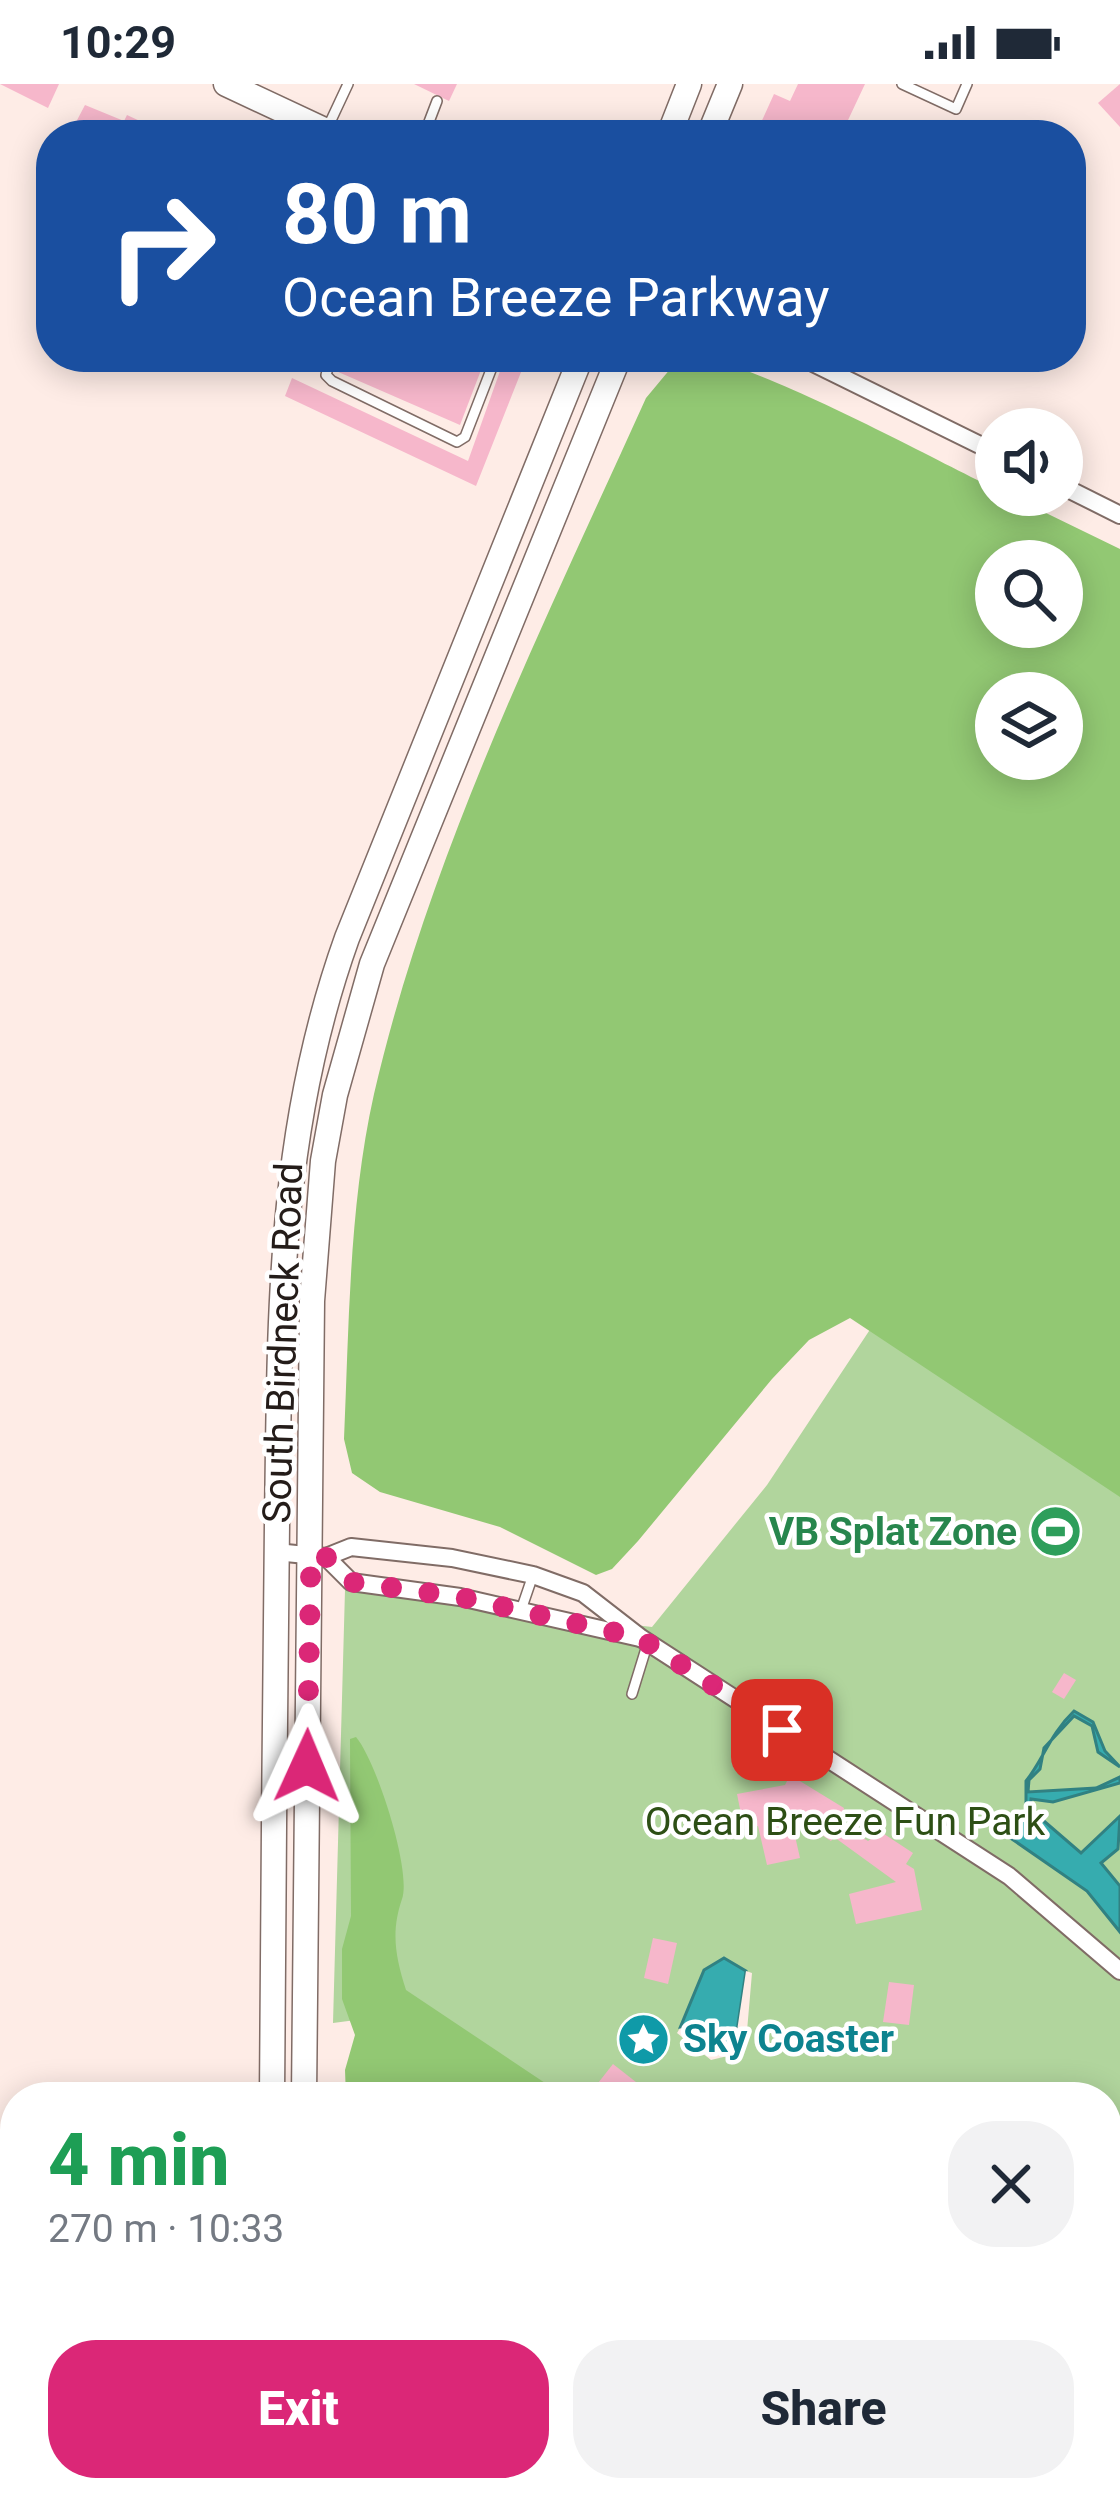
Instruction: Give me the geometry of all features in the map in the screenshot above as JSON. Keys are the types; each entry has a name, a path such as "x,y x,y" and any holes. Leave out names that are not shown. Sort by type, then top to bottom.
{"main road":[{"path":"226,84 303,120"},
{"path":"675,120 689,84"},
{"path":"715,120 730,84"},
{"name":"South Birdneck Road","path":"272,2082 282,1241 293,1137 312,1048 347,938 574,372"},
{"name":"South Birdneck Road","path":"304,2082 319,1556 317,1226 323,1161 351,1030 394,907 613,372"}],"street":[{"path":"831,372 975,444"},
{"path":"1083,496 1120,515"},
{"path":"276,1552 319,1556 350,1546 533,1575 583,1593 644,1640 1009,1876 1120,1971"},
{"path":"319,1556 351,1582 460,1597 644,1640"}],"lane":[{"path":"336,120 348,84"},
{"path":"907,85 956,109 967,84"},
{"path":"430,120 437,101"},
{"path":"327,372 332,381 457,442 465,436 490,372"},
{"path":"520,1613 533,1575"},
{"path":"632,1694 644,1640"}],"green space":[{"path":"668,372 754,374 975,478 975,516 1052,516 1120,549 1120,1497 850,1318 809,1340 638,1541 612,1569 596,1575 500,1527 380,1492 352,1473 344,1439 349,1309 355,1222 374,1094 426,915 530,654 646,398"},
{"name":"Ocean Breeze Fun Park","path":"871,1328 1120,1481 1120,2082 518,2082 402,2014 333,2023 345,1590 652,1627 767,1485"},
{"path":"356,1737 364,1749 397,1842 404,1885 396,1944 406,1990 544,2082 345,2082 355,2035 342,1999 342,1949 351,1916 350,1739"}],"water":[{"path":"1074,1711 1093,1722 1105,1751 1120,1767 1098,1752 1092,1726 1074,1716 1051,1740"},
{"path":"1043,1755 1028,1792 1096,1788 1120,1777 1120,1783 1053,1802 1031,1799 1030,1809 1081,1853 1120,1816 1118,1849 1101,1863 1120,1886 1120,1932 1087,1891 1009,1837 1026,1812 1026,1781"},
{"path":"724,1958 746,1971 734,2051 719,2056 680,2028 704,1970"}],"pier":[{"path":"746,1971 752,1973 747,2031 740,2053 711,2060 677,2033 680,2028 714,2055 734,2051"}],"building":[{"path":"0,84 59,84 48,108"},
{"path":"414,84 457,84 449,101"},
{"path":"798,84 865,84 848,120 762,120 774,94 790,101"},
{"path":"1120,84 1120,127 1098,103"},
{"path":"85,105 122,120 77,120"},
{"path":"338,372 480,372 460,425"},
{"path":"500,372 521,372 476,486 285,396 292,378 468,461"},
{"path":"1064,1673 1076,1680 1064,1699 1052,1692"},
{"path":"790,1775 844,1808 841,1824 868,1841 881,1832 913,1853 906,1864 914,1869 922,1910 856,1924 849,1894 896,1882 834,1837 831,1841 790,1814 800,1858 767,1865 758,1826 744,1829 737,1794 785,1785"},
{"path":"653,1938 677,1943 668,1984 644,1978"},
{"path":"889,1982 914,1985 909,2025 883,2022"},
{"path":"613,2064 636,2082 599,2082"}],"place":[{"name":"VB Splat Zone","path":"1056,1532"},
{"name":"Sky Coaster","path":"644,2039"}],"route":[{"path":"307,1766 311,1555 326,1557 351,1582 460,1597 640,1638 782,1730"}]}
